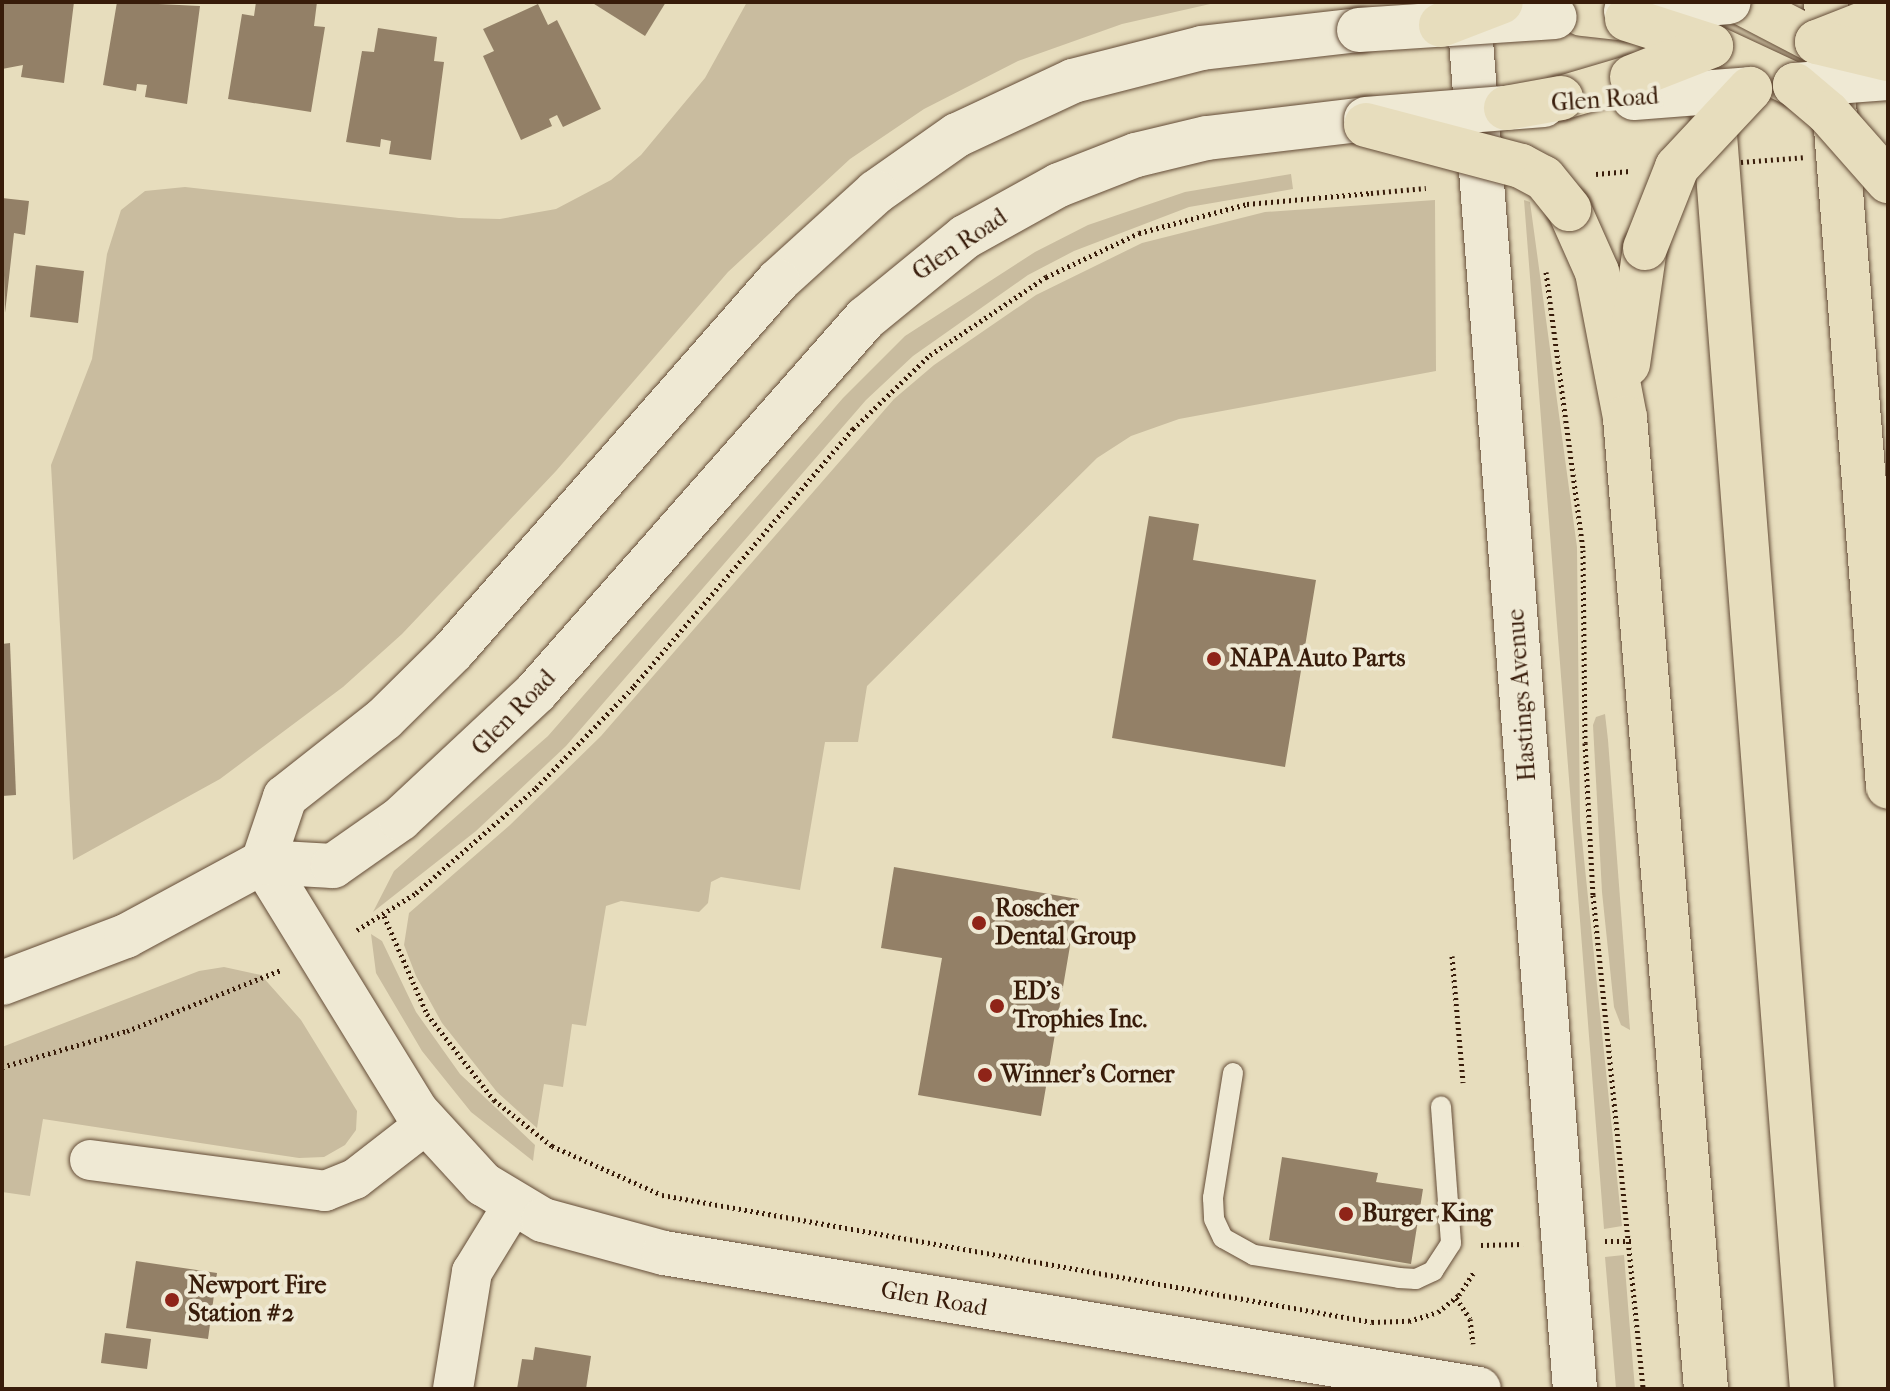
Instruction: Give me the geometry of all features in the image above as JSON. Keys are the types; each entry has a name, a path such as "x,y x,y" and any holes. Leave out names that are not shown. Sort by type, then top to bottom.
{"highway":[{"path":"1455,13 1501,2"},
{"path":"1704,2 1812,1389"},
{"path":"1506,108 1633,88 1711,46 1755,6 1821,22 1888,59"},
{"path":"1625,418 1631,329 1658,169 1772,82 1821,22 1888,14"},
{"path":"1568,16 1627,15 1711,46 1772,82 1877,167"},
{"path":"1821,22 1888,787"},
{"path":"1360,121 1472,148 1521,166 1575,192 1597,272 1625,418 1706,1389"}],"street":[{"path":"1627,15 1755,6"},
{"path":"2,983 126,936 263,862 285,797 384,719 453,651 778,281 876,192 957,135 1073,81 1202,48 1359,30 1455,13 1568,16"},
{"name":"Hastings Avenue","path":"1455,13 1575,1389"},
{"name":"Glen Road","path":"1633,88 1888,78"},
{"name":"Glen Road","path":"263,862 333,866 434,792 536,692 866,318 965,237 1059,185 1136,155 1207,138 1506,108"},
{"name":"Glen Road","path":"263,862 373,1047 426,1124 458,1162 513,1205 576,1233 634,1248 1479,1389"},
{"path":"90,1160 314,1192 355,1179 426,1124"},
{"path":"453,1389 472,1272 513,1205"}],"lane":[{"path":"1233,1073 1213,1198 1214,1219 1223,1238 1254,1255 1399,1278 1433,1271 1451,1243 1441,1106"}],"path":[{"path":"1575,192 1658,169 1877,167"},
{"path":"1140,1283 957,1250 880,1230 677,1199 587,1164 525,1128 470,1073 419,1000 384,916 488,833 575,749 853,429 930,355 1046,277 1139,233 1247,204 1371,193"},
{"path":"1544,258 1583,550 1585,743 1593,895 1643,1389"},
{"path":"1452,956 1465,1098"},
{"path":"2,1067 87,1044 254,984"}],"shaded area":[{"path":"747,2 1219,2 1122,24 1018,61 924,109 850,159 728,272 556,471 402,634 343,687 220,779 73,860 51,465 92,359 107,254 121,210 145,191 185,187 459,218 500,219 556,209 611,180 641,155 705,78"},
{"path":"1291,174 1293,189 1189,207 1074,251 1028,275 913,356 866,400 566,746 476,831 373,912 394,871 548,736 843,398 905,336 1035,252 1088,225 1185,192"},
{"path":"1435,200 1436,371 1179,419 1131,436 1097,458 867,686 858,742 825,742 800,890 721,877 711,882 708,903 699,912 621,901 606,906 586,1026 572,1024 563,1087 544,1084 537,1128 497,1092 442,1023 416,976 404,945 409,913 510,825 601,736 894,399 934,365 1036,295 1142,243 1265,212"},
{"path":"1524,200 1530,202 1577,547 1580,820 1622,1226 1604,1229"},
{"path":"1605,714 1630,1030 1621,1025 1614,1007 1602,892 1593,725 1596,717"},
{"path":"371,934 382,941 416,1012 460,1074 535,1145 533,1161 471,1112 422,1051 376,973"},
{"path":"224,967 261,975 301,1020 357,1111 356,1130 345,1145 324,1157 299,1158 43,1119 30,1196 2,1192 2,1047 199,971"},
{"path":"1624,1255 1635,1389 1616,1389 1605,1257"}],"building":[{"path":"2,2 74,2 64,83 21,77 23,65 2,69"},
{"path":"117,2 200,6 187,104 145,97 147,85 137,84 136,91 103,85"},
{"path":"256,2 317,2 314,26 325,27 311,112 228,99 242,14 254,16"},
{"path":"591,2 666,2 645,36"},
{"path":"538,4 548,25 557,20 601,109 563,127 557,115 549,119 552,126 521,140 483,56 494,51 483,29"},
{"path":"378,28 437,37 434,61 444,62 431,160 389,154 391,141 381,139 380,147 346,142 362,51 374,52"},
{"path":"2,198 29,201 25,235 14,233 5,313"},
{"path":"36,265 84,271 78,323 30,317"},
{"name":"NAPA Auto Parts","path":"1149,516 1199,524 1193,560 1316,580 1285,767 1112,738"},
{"path":"10,643 16,795 2,796 2,644"},
{"path":"894,867 1078,899 1041,1116 918,1095 942,958 881,948"},
{"name":"Burger King","path":"1282,1157 1378,1173 1376,1182 1423,1189 1411,1264 1269,1240"},
{"name":"Newport Fire Station #2","path":"136,1261 217,1273 208,1339 126,1328"},
{"path":"105,1333 151,1339 147,1369 101,1363"},
{"path":"535,1347 591,1356 586,1389 517,1389 522,1359 533,1360"}],"place":[{"name":"NAPA Auto Parts","path":"1214,659"},
{"name":"Roscher Dental Group","path":"979,923"},
{"name":"ED's Trophies Inc.","path":"997,1006"},
{"name":"Winner's Corner","path":"985,1075"},
{"name":"Burger King","path":"1346,1214"},
{"name":"Newport Fire Station #2","path":"172,1300"}]}
